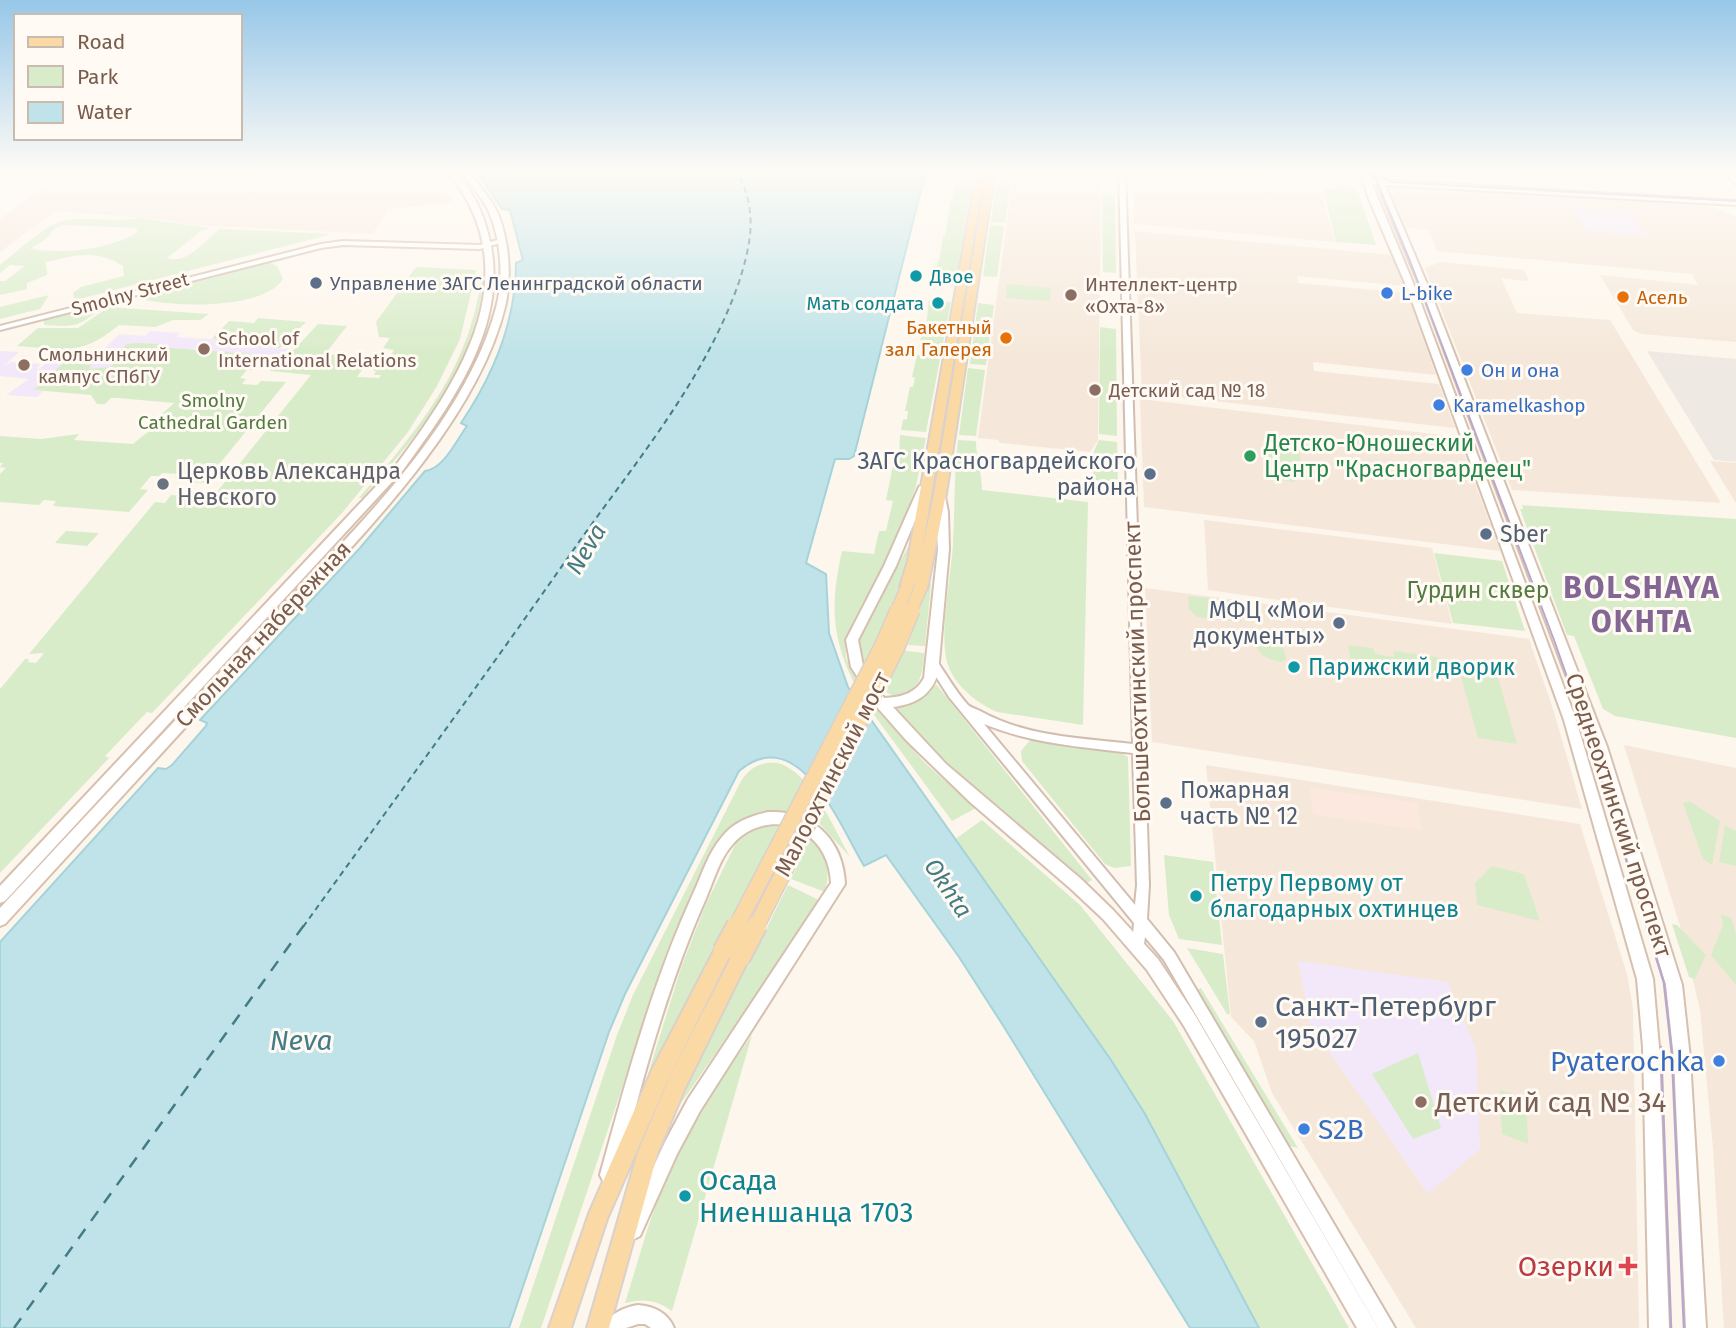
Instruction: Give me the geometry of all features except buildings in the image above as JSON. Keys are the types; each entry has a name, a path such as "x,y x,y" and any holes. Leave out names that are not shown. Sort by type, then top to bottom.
{"main road":[{"name":"Смольная набережная","path":"0,896 356,515 400,467 428,431 450,397 477,339 488,297 488,242 484,232"},
{"name":"Смольная набережная","path":"0,919 371,517 441,432 470,386 491,339 502,296 504,270 498,232"},
{"path":"913,588 914,560 925,487 970,232"},
{"path":"913,588 940,494 981,232"},
{"name":"Среднеохтинский проспект","path":"1388,232 1570,720 1646,979 1651,1047 1659,1328"},
{"name":"Среднеохтинский проспект","path":"1401,232 1600,747 1674,985 1682,1058 1696,1328"},
{"path":"925,487 890,566 852,640 857,667 898,725 945,771 1070,877 1138,947 1185,1013 1368,1328"},
{"path":"881,704 904,701 915,696 929,682 933,664 944,515 940,494"},
{"name":"Малоохтинский мост","path":"732,955 896,649 913,588"},
{"path":"561,1328 597,1218 625,1115 677,947 718,855 726,841 751,823 766,818 782,818 809,827 828,846 838,872 838,884 694,1105 648,1196 607,1299"},
{"path":"597,1218 660,1075 732,955"},
{"path":"598,1328 648,1152 732,955"},
{"path":"613,1328 619,1320 635,1313 650,1315 664,1328"}],"street":[{"name":"Большеохтинский проспект","path":"1124,232 1142,922 1138,947"},
{"name":"Smolny Street","path":"0,326 321,246 343,243 501,240"},
{"path":"933,664 962,706 1169,956 1387,1328"},
{"path":"962,706 995,725 1020,732 1138,749"}],"shaded area":[{"path":"0,232 27,232 0,252"},
{"path":"333,232 374,232 373,234"},
{"path":"1006,232 1100,232 1098,440 1090,452 1000,443 998,440 978,438"},
{"path":"1135,232 1392,255 1405,286 1297,276 1298,283 1407,293 1436,375 1313,362 1314,371 1439,384 1455,428 1142,393"},
{"path":"1223,232 1332,232 1335,242"},
{"path":"1429,232 1736,232 1736,342 1641,334 1633,330 1600,275 1698,285 1692,274 1437,251"},
{"path":"1598,232 1647,232 1650,236"},
{"path":"1441,262 1524,270 1529,281 1501,278 1517,313 1610,320 1721,503 1512,490 1425,268"},
{"name":"Смольнинский кампус СПбГУ","path":"150,331 180,333 177,337 225,340 222,344 288,349 282,356 157,347 119,360 111,368 88,369 91,366 35,391 43,391 37,397 6,395 29,379 0,376 0,351 19,352 3,367 11,362 41,364 36,368 39,369 55,355 85,357 89,353 99,354 119,334 145,336"},
{"path":"1647,351 1736,359 1736,462 1714,460"},
{"path":"1140,399 1458,437 1500,551 1144,507"},
{"path":"1710,461 1736,463 1736,503"},
{"path":"1204,520 1432,548 1452,624 1208,590"},
{"path":"1145,588 1529,639 1554,712 1582,809 1152,742"},
{"path":"1624,745 1736,768 1736,1328 1724,1328 1713,1149 1700,1010 1680,926"},
{"path":"1206,765 1580,824 1627,974 1633,1008 1639,1328 1416,1328 1272,1093 1254,1041 1231,1017"},
{"path":"1310,788 1417,803 1422,830 1313,814"},
{"name":"Детский сад № 34","path":"1298,961 1448,982 1476,1049 1480,1149 1428,1194 1310,1024"}],"green space":[{"path":"41,232 52,232 30,249 71,251 100,247 138,232 200,232 167,258 174,259 188,255 216,232 332,234 75,300 73,293 81,287 124,276 123,266 95,255 67,257 46,262 47,275 27,283 27,289 0,295 0,281 5,281 25,266 10,265 0,273 0,265"},
{"path":"946,232 964,232 957,273 935,271"},
{"path":"989,232 1003,232 997,277 983,276"},
{"path":"1102,232 1115,232 1116,273 1103,272"},
{"path":"1334,232 1372,232 1376,245 1336,242"},
{"path":"270,263 277,266 283,279 272,289 256,297 214,304 170,303 136,298"},
{"path":"416,267 476,272 460,339 437,386 408,432 342,513 152,713 147,712 105,756 109,758 0,873 0,689 25,659 36,663 44,653 29,654 155,502 165,503 171,495 212,498 311,375 270,371 288,350 294,350 318,324 347,326 325,354 371,358 357,377 379,378 381,375 374,375 376,371 372,370 383,355 391,355 394,350 383,348 390,338 379,337 376,322"},
{"path":"482,279 478,311 469,341 441,397 404,449 362,498 359,498 406,442 447,381 469,330"},
{"path":"1007,284 1051,288 1050,301 1006,298"},
{"path":"49,295 40,309 0,319 0,307"},
{"path":"929,300 951,302 926,432 901,430 903,420 907,419 908,411 905,411 910,387 913,387 915,378 912,377 917,355 921,355 922,348 919,347 923,327 926,327"},
{"path":"978,303 994,305 986,365 970,364"},
{"path":"102,307 88,319 76,324 44,325 44,319"},
{"path":"109,307 209,314 200,320 173,320 155,327 119,325 93,342 71,349 17,346 38,328 78,328"},
{"path":"258,318 306,322 280,348 221,344 224,340 212,339 229,321 254,323"},
{"path":"1100,327 1116,329 1117,436 1099,434"},
{"name":"Smolny Cathedral Garden","path":"127,344 268,355 254,370 247,370 240,378 246,379 242,384 257,385 261,381 286,382 204,483 181,481 182,479 175,478 178,474 162,473 159,476 151,476 140,489 148,490 129,512 53,506 56,501 44,500 39,505 0,502 0,474 6,468 0,467 3,463 0,463 0,436 41,439 79,434 74,440 133,444 165,417 162,414 174,403 111,398 105,404 97,404 91,395 34,390 63,363 92,365 89,369 110,367 118,360 111,359"},
{"path":"968,368 985,370 976,436 959,435"},
{"path":"900,435 926,438 916,486 900,533 845,638 846,658 859,685 857,689 842,654 835,622 838,570 842,551 874,554 879,531 886,531 893,501 886,500 895,456 899,456"},
{"path":"1264,435 1298,439 1301,463 1266,459"},
{"path":"958,440 976,441 982,490 1088,502 1083,725 997,712 968,693 951,673 944,638 953,542"},
{"path":"1099,440 1117,442 1118,483 1093,480 1094,451"},
{"path":"1267,461 1293,464 1295,482 1268,478"},
{"path":"1522,505 1736,519 1736,738 1615,716 1603,709 1574,636 1567,635 1520,509 1523,509"},
{"path":"66,531 99,533 87,546 55,543"},
{"path":"910,543 899,586 875,647 924,653 921,676 914,688 902,695 893,696 879,688 863,661 859,639"},
{"name":"Гурдин сквер","path":"1434,553 1502,561 1525,631 1453,623"},
{"path":"929,583 925,646 908,645"},
{"path":"1188,596 1238,601 1241,622 1197,617 1189,609"},
{"path":"1254,636 1277,642 1286,660 1276,661 1258,651"},
{"path":"1348,645 1373,648 1375,654 1394,657 1394,651 1437,657 1456,667 1497,674 1517,744 1478,738 1461,677 1351,662"},
{"path":"936,684 1092,880 1087,883 987,799 939,756 894,709 920,700"},
{"path":"871,703 925,763 976,808 952,821 869,708"},
{"path":"1031,739 1121,753 1128,757 1131,866 1114,868 1105,864 1022,761 1021,751"},
{"path":"778,763 790,769 811,789 850,857 819,823 799,812 767,811 741,820 721,836 670,946 541,1328 519,1328 617,1035 633,995 741,781 757,766"},
{"path":"1689,801 1720,821 1712,865 1703,859 1683,803"},
{"path":"982,820 1080,905 1173,1021 1349,1328 1259,1328 1145,1114 1111,1060 954,840"},
{"path":"767,824 780,824 644,1087 681,968 706,904 735,845 743,836"},
{"path":"1725,825 1736,831 1736,866 1719,862"},
{"path":"811,837 826,863 825,892 791,879"},
{"path":"1164,855 1213,862 1222,945 1179,939 1169,915"},
{"path":"1492,866 1524,874 1540,921 1477,905 1475,883"},
{"path":"788,885 821,901 679,1106 677,1105 747,961 750,962"},
{"path":"1721,915 1731,917 1736,934 1736,985 1711,955 1723,925"},
{"path":"1672,924 1677,925 1706,955 1695,979 1689,977"},
{"path":"1187,948 1223,954 1230,1014 1227,1014"},
{"path":"1201,988 1298,1148 1289,1146 1196,990"},
{"path":"752,1035 672,1311 650,1301 625,1303 667,1177 700,1114"},
{"path":"1418,1053 1441,1128 1413,1139 1372,1074"},
{"path":"1500,1090 1526,1098 1528,1144 1502,1134"}],"water":[{"name":"Neva","path":"516,232 910,232 854,456 849,459 835,459 806,563 826,574 829,633 848,687 1111,1060 1145,1114 1259,1328 1190,1328 1004,1027 959,957 886,855 864,866 830,805 815,784 799,768 780,759 761,759 739,771 625,994 609,1032 509,1328 0,1328 0,942 158,768 166,769 172,765 206,726 207,723 200,720 360,548 425,471 438,465 449,453 467,426 461,423 484,386 501,347 512,306 516,263 523,260"}],"ferry route":[{"path":"303,927 648,447 690,384 709,351 739,282 751,232"},
{"path":"14,1328 304,925"}],"tram line":[{"path":"1398,232 1554,640 1583,722 1647,927"},
{"path":"1646,925 1664,983 1672,1055 1684,1328"},
{"path":"1661,1047 1671,1328"}],"place":[{"name":"Двое","path":"916,276"},
{"name":"Управление ЗАГС Ленинградской области","path":"316,283"},
{"name":"L-bike","path":"1387,293"},
{"name":"Интеллект-центр «Охта-8»","path":"1071,295"},
{"name":"Асель","path":"1623,297"},
{"name":"Мать солдата","path":"938,303"},
{"name":"Бакетный зал Галерея","path":"1006,338"},
{"name":"School of International Relations","path":"204,349"},
{"name":"Смольнинский кампус СПбГУ","path":"24,365"},
{"name":"Он и она","path":"1467,370"},
{"name":"Детский сад № 18","path":"1095,390"},
{"name":"Karamelkashop","path":"1439,405"},
{"name":"Детско-Юношеский Центр \"Красногвардеец\"","path":"1250,456"},
{"name":"ЗАГС Красногвардейского района","path":"1150,474"},
{"name":"Церковь Александра Невского","path":"163,484"},
{"name":"Sber","path":"1486,534"},
{"name":"МФЦ «Мои документы»","path":"1339,623"},
{"name":"Парижский дворик","path":"1294,667"},
{"name":"Пожарная часть № 12","path":"1166,803"},
{"name":"Петру Первому от благодарных охтинцев","path":"1196,896"},
{"name":"Санкт-Петербург 195027","path":"1261,1022"},
{"name":"Pyaterochka","path":"1719,1061"},
{"name":"Детский сад № 34","path":"1421,1102"},
{"name":"S2B","path":"1304,1129"},
{"name":"Осада Ниеншанца 1703","path":"685,1196"},
{"name":"Озерки","path":"1628,1266"}],"district":[{"name":"BOLSHAYA OKHTA","path":"1642,605"}],"water label":[{"name":"Okhta","path":"948,888"}]}
